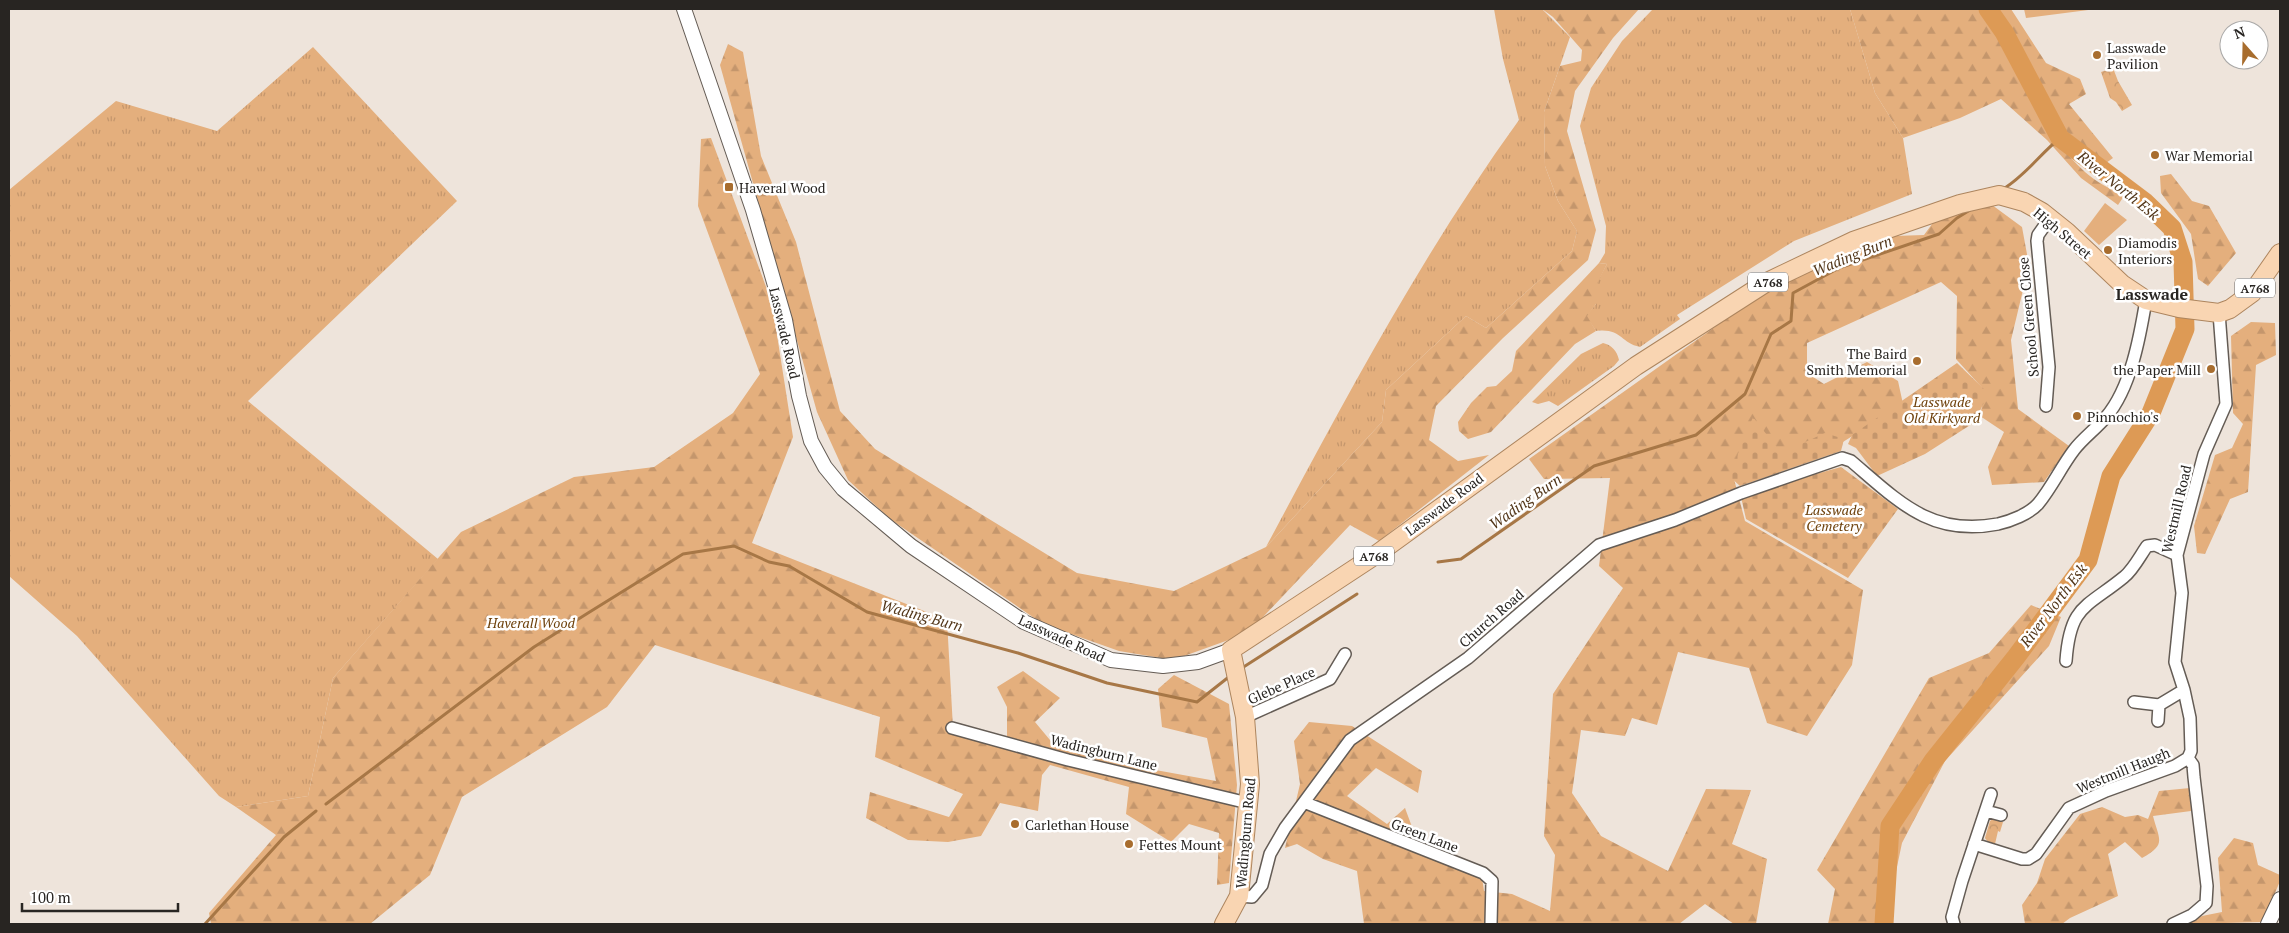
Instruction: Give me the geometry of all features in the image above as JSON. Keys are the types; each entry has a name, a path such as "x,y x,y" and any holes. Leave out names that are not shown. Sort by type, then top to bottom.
{"main road":[{"name":"High Street","path":"1912,219 1979,198 1999,195 2024,202 2122,284 2152,302 2211,312"},
{"name":"Lasswade Road","path":"1234,665 1377,554 1636,366 1768,282 1853,241 1912,219"},
{"name":"A768","path":"2211,312 2230,309 2252,293 2280,253"},
{"name":"Wadingburn Road","path":"1224,924 1239,896 1250,771 1245,717 1234,665"}],"street":[{"name":"Lasswade Road","path":"684,9 753,210 785,320 799,396 811,441 825,467 843,489 910,546 1024,622 1111,660 1163,666 1198,662 1234,665"},
{"name":"School Green Close","path":"2046,406 2049,367 2037,241 2038,235 2047,223"},
{"name":"Church Road","path":"1239,896 1252,897 1262,885 1270,854 1285,828 1306,803 1350,740 1468,658 1599,545 1675,520 1741,493 1842,458 1851,461 1904,507 1945,525 1969,528 2006,522 2037,505 2075,449 2106,417 2120,398 2152,302"},
{"name":"Westmill Road","path":"2173,924 2192,915 2206,903 2207,886 2193,765 2188,758 2191,751 2190,718 2175,662 2182,593 2177,555 2204,454 2226,404 2211,312"},
{"path":"2066,660 2068,637 2076,614 2087,603 2126,576 2146,546 2156,545 2177,555"},
{"name":"Glebe Place","path":"1245,717 1330,679 1345,654"},
{"path":"2134,702 2159,705 2184,690"},
{"path":"2158,721 2159,705"},
{"name":"Wadingburn Lane","path":"952,728 1068,760 1248,803"},
{"name":"Westmill Haugh","path":"1974,844 2028,859 2036,854 2070,808 2106,791 2175,766 2188,758"},
{"path":"1954,924 1952,917 1991,794"},
{"name":"Green Lane","path":"1306,803 1483,873 1492,881 1490,924"},
{"path":"1986,811 2001,816"},
{"path":"2268,924 2280,899"}],"green space":[{"path":"1494,9 1542,9 1570,37 1544,112 1545,166 1558,201 1577,231 1572,251 1486,328 1466,316 1386,390 1382,422 1266,547 1385,329 1483,171 1519,120 1503,59"},
{"path":"1542,9 1639,9 1613,38 1575,91 1567,131 1596,230 1588,260 1503,338 1436,406 1429,440 1458,461 1489,455 1379,541 1350,525 1248,633 1173,660 1119,651 1043,624 890,519 848,480 817,412 720,65 728,44 743,52 761,156 796,242 840,411 875,449 1077,573 1174,591 1266,547 1382,422 1386,390 1466,316 1486,328 1572,251 1577,231 1558,201 1545,166 1544,112 1560,66 1581,61 1582,50 1553,17"},
{"path":"1653,9 1850,9 1875,93 1903,138 1912,194 1794,241 1677,315 1680,319 1640,347 1611,332 1596,331 1586,316 1596,304 1595,286 1607,264 1599,263 1605,253 1606,226 1580,126 1591,88 1622,41"},
{"path":"1850,9 1981,9 2053,135 2068,155 2085,172 2124,196 2118,205 2081,178 2047,140 2001,99 1960,118 1903,138 1875,93"},
{"path":"1994,9 2011,9 2046,63 2080,79 2086,94 2069,104 2113,158 2106,163 2067,132"},
{"path":"2024,9 2096,9 2026,18"},
{"path":"313,47 457,201 248,401 438,559 333,678 308,796 236,807 219,796 77,636 9,576 9,190 116,101 217,131"},
{"path":"2113,68 2132,105 2122,111 2116,102 2110,98 2101,72"},
{"name":"Haverall Wood","path":"711,138 772,303 793,437 752,543 947,620 953,728 1007,740 1007,707 997,687 1023,671 1060,698 1035,722 1055,746 1139,767 1216,781 1207,738 1162,727 1158,689 1174,675 1229,704 1237,785 1229,883 1217,885 1219,833 1189,824 1171,842 1126,814 1129,787 1050,765 1042,775 1038,811 1000,803 981,836 948,842 908,840 866,818 870,792 949,817 963,794 875,757 880,717 655,645 607,707 462,797 430,875 370,924 211,924 209,913 276,835 236,807 308,796 333,678 461,532 574,477 654,467 733,413 760,374 698,206 701,139"},
{"path":"2171,174 2192,201 2209,206 2236,253 2208,286 2198,279 2191,234 2161,193 2160,176"},
{"path":"1988,202 2022,227 2029,265 2011,340 2018,409 2069,446 2044,482 1992,485 1988,467 2004,432 1980,416 1985,391 1956,359 1957,296 1941,282 1807,343 1807,373 1824,384 1867,362 1898,381 1903,404 1835,447 1733,475 1745,521 1863,590 1852,665 1807,736 1767,723 1749,668 1678,652 1657,725 1632,718 1625,736 1581,730 1572,793 1601,836 1668,871 1706,789 1751,790 1732,844 1767,859 1756,924 1734,924 1705,904 1679,924 1364,924 1357,871 1323,859 1297,844 1285,848 1300,784 1294,741 1309,722 1352,726 1422,771 1418,793 1376,768 1347,796 1387,824 1405,808 1418,843 1481,871 1484,891 1512,894 1550,911 1555,855 1544,836 1553,694 1623,588 1599,566 1610,478 1544,479 1529,459 1774,285 1894,236 1924,235 1935,220"},
{"path":"2105,203 2127,220 2099,245 2084,231"},
{"path":"1599,263 1607,264 1596,286 1596,304 1587,316 1596,331 1575,344 1491,432 1468,439 1459,431 1458,422 1471,403 1487,387 1496,386 1512,371 1516,351"},
{"path":"2251,322 2275,323 2276,355 2256,365 2248,492 2230,499 2205,554 2197,553 2194,526 2215,455 2232,448 2243,424 2233,413 2231,336"},
{"path":"1603,343 1614,349 1617,354 1619,360 1614,366 1558,406 1549,401 1538,404 1532,402 1581,354"},
{"name":"Lasswade Old Kirkyard","path":"1957,363 1988,393 1975,422 1925,454 1877,476 1856,448 1848,444 1852,435"},
{"path":"1753,417 1781,453 1825,433 1844,439 1841,451 1740,486 1729,476"},
{"name":"Lasswade Cemetery","path":"1841,467 1898,509 1848,578 1746,519 1741,497 1765,488"},
{"path":"2031,605 2061,617 2049,646 1945,761 1902,843 1885,924 1828,924 1835,889 1817,870 1929,678 1989,653"},
{"path":"2190,788 2191,811 2153,816 2159,836 2158,845 2155,849 2142,858 2125,842 2108,854 2118,896 2070,918 2062,924 2025,924 2022,905 2037,883 2045,859 2080,814 2102,807 2125,817 2138,815 2148,819 2159,791"},
{"path":"1993,819 2003,822 2000,832 1998,831 1995,844 1988,842 1985,838 1990,821"},
{"path":"2234,838 2253,843 2258,865 2280,875 2280,881 2263,922 2188,924 2202,916 2222,912 2218,858"}],"waterway":[{"name":"River North Esk","path":"1884,924 1890,826 1933,761 2016,657 2088,560 2111,476 2151,413 2185,329 2183,262 2172,228 2145,202 2060,138 2004,32 1988,9"},
{"name":"Wading Burn","path":"2003,189 2018,178 2060,138"},
{"name":"Wading Burn","path":"1438,562 1461,559 1594,466 1696,435 1745,394 1771,334 1791,321 1793,293 1839,268 1939,234 1957,218 1970,210"},
{"name":"Wading Burn","path":"326,804 534,647 683,554 734,546 769,562 789,566 867,612 1018,653 1107,683 1197,702 1230,676"},
{"name":"Wading Burn","path":"1242,668 1357,594"},
{"path":"205,924 284,837 316,811"}],"place":[{"name":"Lasswade Pavilion","path":"2097,55"},
{"name":"War Memorial","path":"2155,155"},
{"name":"Haveral Wood","path":"729,187"},
{"name":"Diamodis Interiors","path":"2108,250"},
{"name":"The Baird Smith Memorial","path":"1917,361"},
{"name":"the Paper Mill","path":"2211,369"},
{"name":"Pinnochio's","path":"2077,416"},
{"name":"Carlethan House","path":"1015,824"},
{"name":"Fettes Mount","path":"1129,844"}],"district":[{"name":"Lasswade","path":"2152,294"}]}
